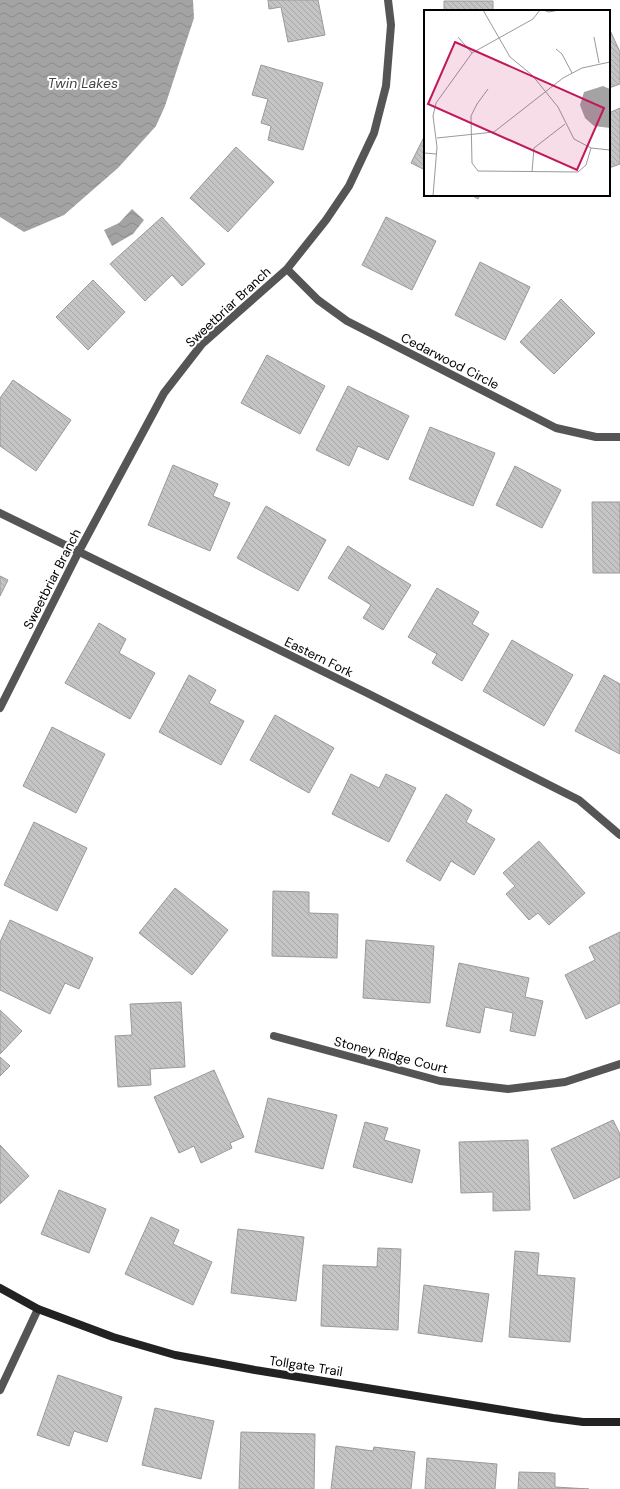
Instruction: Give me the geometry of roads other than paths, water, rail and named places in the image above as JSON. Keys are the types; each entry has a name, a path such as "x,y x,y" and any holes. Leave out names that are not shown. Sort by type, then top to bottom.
{"street":[{"name":"Sweetbriar Branch","path":"0,708 78,553 164,393 202,344 286,269 326,220 349,186 374,133 386,86 391,25 388,0"},
{"name":"Cedarwood Circle","path":"286,269 318,300 347,321 549,425 596,437 620,437"},
{"name":"Eastern Fork","path":"0,513 78,553 367,693 579,800 620,835"},
{"name":"Stoney Ridge Court","path":"274,1036 440,1081 508,1089 565,1082 620,1064"},
{"name":"Tollgate Trail","path":"0,1288 38,1309 113,1337 175,1355 255,1370 553,1418 583,1422 620,1422"},
{"path":"0,1390 38,1309"}],"water":[{"name":"Twin Lakes","path":"0,0 193,0 194,18 165,106 156,126 118,168 64,215 24,232 0,217"},
{"path":"132,209 144,220 133,234 112,246 104,230 119,223"}]}
